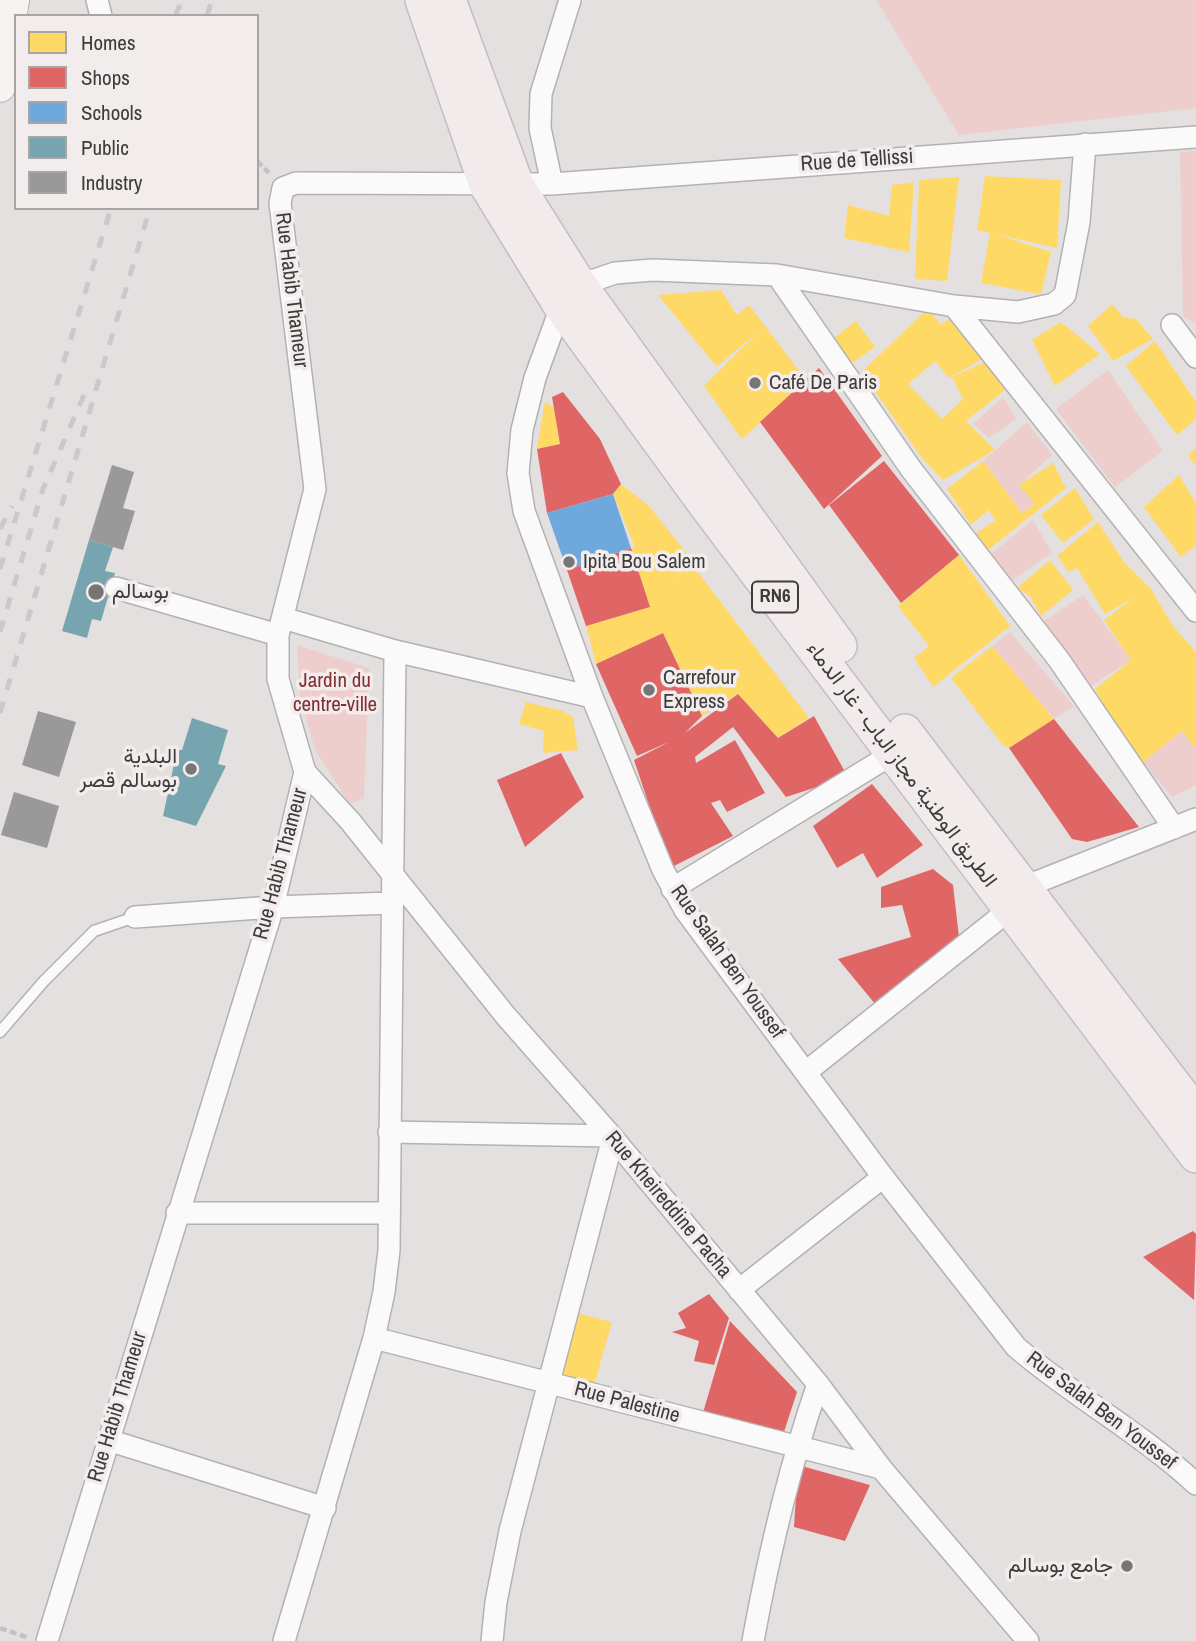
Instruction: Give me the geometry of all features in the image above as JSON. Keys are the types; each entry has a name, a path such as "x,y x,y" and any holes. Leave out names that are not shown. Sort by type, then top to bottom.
{"main road":[{"name":"الطريق الوطنية مجاز الباب - غار الدماء","path":"422,0 502,185 570,296 718,499 894,753 1196,1113"},
{"name":"الطريق الوطنية مجاز الباب - غار الدماء","path":"449,0 502,185"},
{"name":"الطريق الوطنية مجاز الباب - غار الدماء","path":"718,499 842,649 1196,1156"}],"street":[{"path":"0,87 12,49 14,0"},
{"path":"552,184 540,128 541,94 570,0"},
{"name":"Rue de Tellissi","path":"502,185 552,184 1196,136"},
{"path":"570,296 635,271 777,275 954,306 1017,312 1054,304 1065,295 1079,222 1085,144"},
{"name":"Rue Habib Thameur","path":"47,1641 273,907 305,772 278,679 276,658 280,626 315,489 280,203 283,188 296,183 502,185"},
{"path":"777,275 911,469 1059,660 1174,828"},
{"name":"Rue Salah Ben Youssef","path":"570,296 535,378 522,430 518,474 524,511 592,697 672,889 883,1177 1016,1347 1038,1366 1160,1451 1196,1484"},
{"path":"954,306 1196,611"},
{"path":"1172,325 1196,357"},
{"path":"116,588 592,697"},
{"path":"284,1641 374,1338 384,1292 388,1213 395,651"},
{"path":"672,889 894,753"},
{"name":"Rue Kheireddine Pacha","path":"305,772 392,873 505,1015 612,1137 818,1384 881,1468 1028,1641"},
{"path":"806,1072 1018,899 1056,873 1196,819"},
{"path":"135,917 273,907 391,903"},
{"path":"389,1132 612,1137 510,1531 496,1602 492,1641"},
{"path":"739,1290 883,1177"},
{"path":"177,1213 388,1213"},
{"name":"Rue Palestine","path":"374,1338 881,1468"},
{"path":"753,1641 769,1557 797,1445 818,1384"},
{"path":"108,1440 325,1508"}],"lane":[{"path":"0,1032 44,981 94,931 135,917"}],"path":[{"path":"0,1629 38,1641"}],"green space":[{"path":"876,0 1196,0 1196,108 959,135"},
{"path":"1196,151 1196,324 1183,316 1180,152"},
{"path":"1108,370 1163,451 1115,487 1056,409"},
{"path":"1003,397 1016,419 989,438 973,424"},
{"path":"1027,422 1052,455 1019,485 1035,504 1022,513 983,461"},
{"path":"1033,520 1052,553 1008,583 986,558"},
{"path":"1083,595 1131,660 1088,688 1040,624"},
{"path":"1010,632 1074,706 1054,719 992,646"},
{"name":"Jardin du centre-ville","path":"297,645 369,668 364,798 350,804 315,750 300,697"},
{"path":"1182,731 1196,748 1196,785 1172,797 1143,762"}],"building: Homes":[{"path":"985,176 1061,180 1057,248 995,234 1051,252 1041,294 981,283 990,233 977,230"},
{"path":"959,177 947,281 915,279 919,180"},
{"path":"914,182 909,252 844,238 848,205 889,216 892,185"},
{"path":"721,290 737,315 749,305 806,380 742,439 704,386 761,329 717,367 658,295"},
{"path":"1112,304 1123,317 1136,319 1153,339 1113,361 1088,326"},
{"path":"928,308 941,325 949,319 984,358 949,378 935,361 908,384 942,419 963,399 952,377 985,362 1005,390 966,421 995,450 943,480 922,458 869,383 864,370"},
{"path":"856,321 875,347 849,365 830,341"},
{"path":"1061,322 1100,354 1055,386 1032,340"},
{"path":"1155,341 1196,402 1196,419 1177,435 1126,366"},
{"path":"545,401 554,408 560,444 537,449"},
{"path":"1196,448 1196,467 1188,455"},
{"path":"983,461 1022,513 1035,504 1019,485 1053,463 1066,488 988,550 976,533 996,520 988,510 971,525 947,489"},
{"path":"1179,475 1196,503 1196,545 1181,557 1144,507"},
{"path":"621,484 649,506 692,560 669,585 691,563 809,718 778,738 738,694 702,716 663,633 596,664 586,626 650,607 631,548 635,547 613,494"},
{"path":"1075,488 1094,519 1063,543 1041,515"},
{"path":"1098,522 1124,562 1151,589 1173,626 1196,652 1196,749 1182,731 1143,762 1116,727 1095,689 1131,660 1104,620 1135,597 1105,614 1077,568 1069,572 1057,556"},
{"path":"959,555 1010,626 933,687 914,658 929,646 898,606"},
{"path":"1050,560 1073,590 1041,616 1030,596 1017,588"},
{"path":"992,646 1054,719 1009,748 1003,745 951,678"},
{"path":"526,702 563,711 573,717 578,750 543,753 544,731 519,724"},
{"path":"577,1313 612,1322 593,1389 562,1381"}],"building: Shops":[{"path":"819,368 882,456 824,509 760,422"},
{"path":"563,392 600,439 621,484 613,494 547,513 537,449 560,444 552,397"},
{"path":"884,461 959,555 901,603 829,505"},
{"path":"631,548 650,607 586,626 567,570"},
{"path":"663,633 702,716 685,733 738,694 778,738 814,716 844,770 820,786 786,797 733,727 695,757 696,763 735,740 765,793 727,812 720,800 711,803 733,836 670,868 634,760 669,742 637,756 596,664"},
{"path":"1054,719 1139,827 1087,842 1072,839 1009,748"},
{"path":"561,753 584,797 525,847 497,780"},
{"path":"872,784 923,845 877,878 863,853 837,868 813,826"},
{"path":"933,869 953,885 959,937 876,1005 838,959 911,937 902,905 881,908 881,887"},
{"path":"1193,1231 1196,1234 1194,1300 1143,1257"},
{"path":"709,1294 729,1318 714,1365 694,1361 699,1341 672,1332 686,1328 678,1313"},
{"path":"730,1321 797,1392 782,1438 702,1416"},
{"path":"798,1465 870,1485 845,1541 794,1527"}],"building: Schools":[{"path":"613,494 631,548 567,570 547,513"}],"building: Public":[{"name":"بوسالم","path":"89,540 113,547 105,571 115,573 101,621 92,619 87,638 62,631"},
{"path":"192,718 228,730 218,764 226,766 196,826 163,816 177,750 182,750"}],"building: Industry":[{"path":"112,465 134,472 123,508 135,511 123,550 89,540"},
{"path":"38,711 76,722 59,777 22,765"},
{"path":"14,792 59,806 47,848 1,835"}],"railway":[{"path":"176,14 182,0"},
{"path":"208,14 212,0"},
{"path":"0,569 110,210"},
{"path":"0,713 149,210"},
{"path":"0,632 43,489 84,395"},
{"path":"0,529 12,506"}],"place":[{"name":"Café De Paris","path":"755,383"},
{"name":"Ipita Bou Salem","path":"569,562"},
{"name":"بوسالم","path":"96,592"},
{"name":"Carrefour Express","path":"649,690"},
{"name":"البلدية بوسالم قصر","path":"191,769"},
{"name":"جامع بوسالم","path":"1127,1566"}]}
